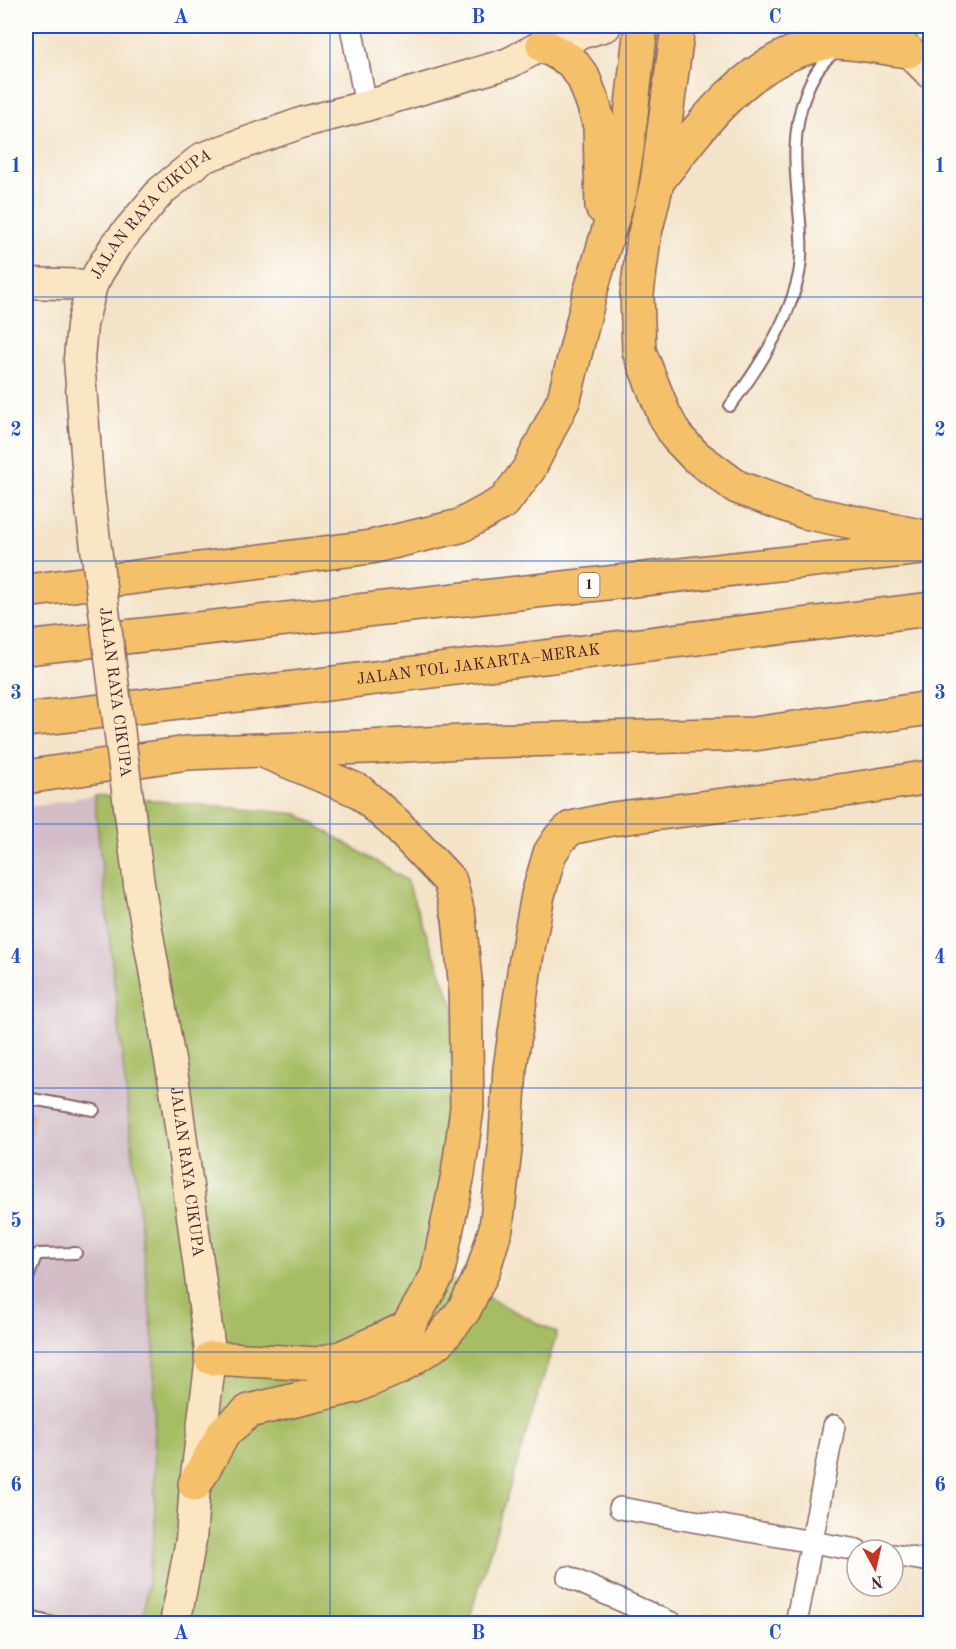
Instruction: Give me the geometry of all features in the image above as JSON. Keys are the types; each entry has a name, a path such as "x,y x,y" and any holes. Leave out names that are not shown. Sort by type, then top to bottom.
{"highway":[{"path":"26,591 371,547 460,526 504,502 529,469 564,399 590,293 620,192 641,26"},
{"path":"678,26 657,183 644,237 637,294 639,351 664,414 676,436 694,456 737,487 805,512 930,538"},
{"path":"553,35 583,77 600,126 601,257"},
{"path":"657,183 719,106 755,73 796,51 829,42 847,44 919,62"},
{"name":"1","path":"26,648 930,547"},
{"name":"JALAN TOL JAKARTA–MERAK","path":"26,720 278,691 930,609"},
{"path":"26,777 187,753 483,741 754,735 930,708"},
{"path":"212,1358 318,1364 343,1357 407,1328 437,1276 458,1174 467,1108 465,980 459,918 450,881 395,823 359,791 261,750"},
{"path":"195,1484 225,1431 249,1411 355,1386 398,1368 438,1342 464,1310 483,1270 496,1228 505,1149 510,1068 526,959 538,895 550,853 560,838 571,828 612,819 853,789 930,777"}],"main road":[{"name":"JALAN RAYA CIKUPA","path":"175,1623 191,1540 195,1484 212,1358 175,1089 139,884 89,493 79,359 82,326 92,285 115,246 161,190 202,158 304,122 509,63 553,35 578,26"},
{"name":"JALAN RAYA CIKUPA","path":"553,35 606,26"},
{"path":"803,26 849,30 919,62"},
{"path":"26,283 92,285"}],"street":[{"path":"351,26 366,106"},
{"path":"796,1623 834,1426"},
{"path":"620,1508 845,1548"},
{"path":"905,1558 930,1561"},
{"path":"568,1577 674,1623"}],"lane":[{"path":"730,406 757,370 791,303 799,272 801,240 795,178 795,132 799,110 811,78 825,59 847,44"},
{"path":"26,1098 94,1110"},
{"path":"26,1284 38,1254 76,1253"},
{"path":"26,1616 58,1623"}],"shaded area":[{"path":"94,795 154,1349 155,1528 143,1623 26,1624 26,808"}],"green space":[{"path":"94,795 298,814 406,880 454,1007 445,1276 557,1333 468,1623 143,1623 155,1528 154,1349"}],"building":[{"path":"26,1111 35,1112 27,1163 26,1163"}]}
